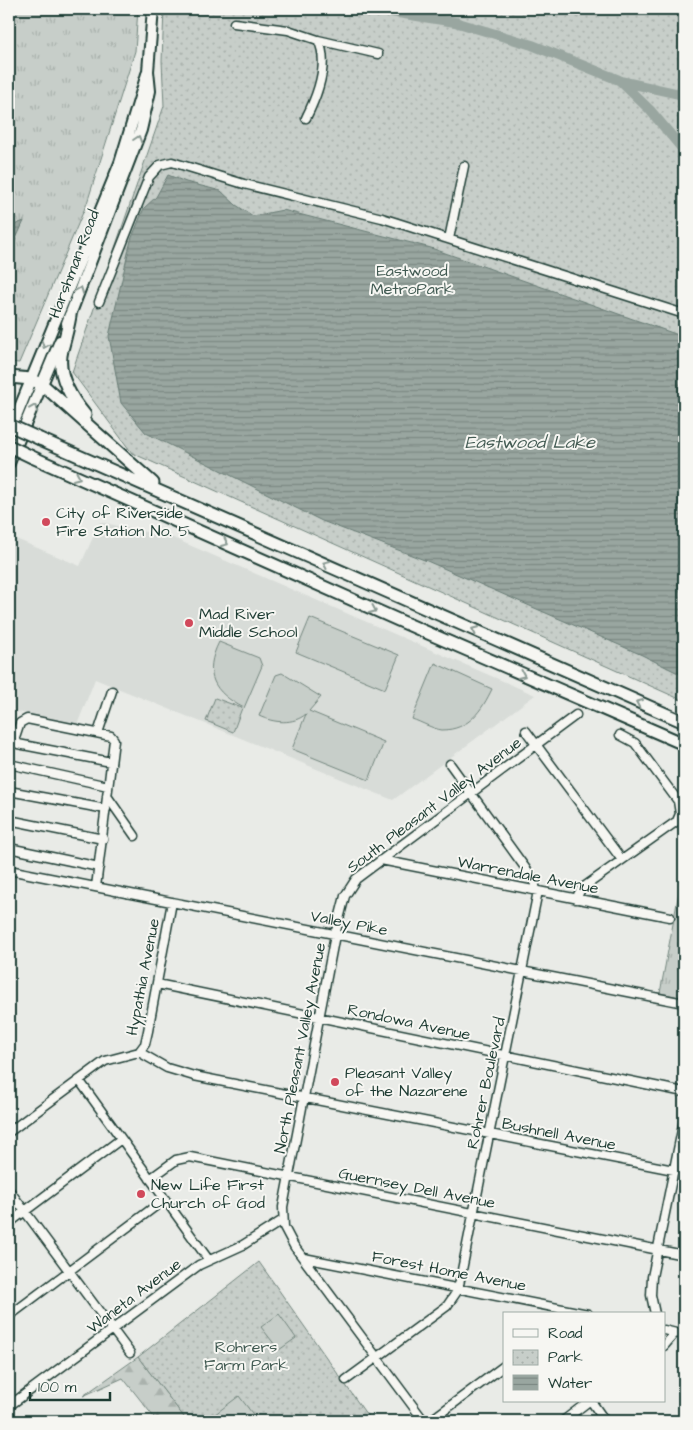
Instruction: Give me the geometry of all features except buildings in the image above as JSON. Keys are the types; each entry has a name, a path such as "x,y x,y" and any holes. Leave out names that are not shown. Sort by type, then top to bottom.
{"highway":[{"path":"70,316 61,352 63,377 78,406 111,445"},
{"path":"9,377 31,379 44,385 143,476 185,503"},
{"path":"9,425 684,722"},
{"path":"9,446 398,620 684,744"}],"main road":[{"name":"Harshman Road","path":"9,464 44,385 129,166 141,130 150,91 148,71 153,9"},
{"name":"Harshman Road","path":"9,434 120,163 148,71"}],"street":[{"path":"234,23 288,30 318,40 378,54"},
{"path":"306,118 321,74 322,59 318,40"},
{"path":"99,302 142,190 157,167 167,162 184,164 244,184 382,218 684,314"},
{"path":"449,239 464,166"},
{"path":"98,733 112,691"},
{"name":"South Pleasant Valley Avenue","path":"335,934 345,896 350,885 576,715"},
{"path":"96,887 114,740 111,736 28,719 20,723 15,738 18,744 111,762"},
{"path":"526,731 622,860"},
{"path":"576,898 582,890 677,821 681,810 678,801 635,743 620,735"},
{"path":"9,764 108,786"},
{"path":"450,764 525,866 534,880 538,891"},
{"path":"9,791 106,809"},
{"path":"107,796 135,836"},
{"path":"9,820 103,839"},
{"path":"9,848 99,867"},
{"name":"Warrendale Avenue","path":"381,860 670,917"},
{"name":"Valley Pike","path":"9,870 684,1003"},
{"name":"Rohrer Boulevard","path":"346,1380 447,1306 460,1287 489,1134 524,972 538,891"},
{"name":"Hypathia Avenue","path":"9,1132 105,1061 138,1052 145,1044 172,902"},
{"name":"North Pleasant Valley Avenue","path":"283,1220 289,1176 335,934"},
{"name":"Rondowa Avenue","path":"157,984 684,1092"},
{"name":"Bushnell Avenue","path":"138,1052 156,1063 180,1073 684,1172"},
{"path":"79,1080 208,1259"},
{"path":"656,1312 651,1287 684,1120"},
{"path":"9,1223 121,1139"},
{"name":"Guernsey Dell Avenue","path":"150,1179 176,1160 185,1156 684,1255"},
{"path":"9,1190 130,1353"},
{"path":"9,1316 165,1199"},
{"path":"283,1220 288,1235 304,1258 424,1421"},
{"name":"Waneta Avenue","path":"9,1406 208,1259 243,1245 283,1220"},
{"name":"Forest Home Avenue","path":"304,1258 460,1287 568,1312"},
{"path":"666,1331 681,1336"},
{"path":"666,1345 681,1336"},
{"path":"430,1421 503,1367"},
{"path":"563,1421 589,1402"},
{"path":"591,1402 605,1421"}],"shaded area":[{"name":"Mad River Middle School","path":"100,522 173,538 535,695 393,800 95,679 77,725 9,710 9,536 80,566"}],"green space":[{"path":"9,9 138,9 135,51 87,203 19,363 9,362"},
{"name":"Eastwood MetroPark","path":"164,9 684,9 684,701 132,453 72,372 164,106 162,61"},
{"path":"310,618 399,655 385,689 296,652"},
{"path":"219,642 259,658 262,666 244,708 233,702 218,689 214,681 212,664"},
{"path":"435,663 492,689 479,711 460,727 442,730 412,719"},
{"path":"282,673 321,697 309,711 384,742 369,780 292,749 306,714 301,718 283,722 259,716 276,675"},
{"path":"215,698 242,708 233,732 206,721"},
{"path":"684,857 684,893 679,892"},
{"path":"679,892 684,893 684,998 660,993"},
{"name":"Rohrers Farm Park","path":"259,1262 371,1421 187,1421 138,1357"},
{"path":"279,1314 296,1338 279,1350 261,1327"},
{"path":"138,1357 187,1421 157,1421 123,1378 83,1396"},
{"path":"239,1396 258,1421 206,1421"}],"water":[{"name":"Eastwood Lake","path":"168,175 221,191 236,205 253,216 283,210 431,248 684,337 684,676 642,655 427,561 322,521 146,433 121,403 109,336 131,240 144,208 156,197"},
{"path":"24,221 9,254 9,227"}],"waterway":[{"path":"373,9 455,22 532,45 619,80 650,110 680,146 684,147"},
{"path":"620,81 684,95"}],"place":[{"name":"City of Riverside Fire Station No. 5","path":"46,522"},
{"name":"Mad River Middle School","path":"189,623"},
{"name":"Pleasant Valley of the Nazarene","path":"335,1082"},
{"name":"New Life First Church of God","path":"141,1194"}]}
